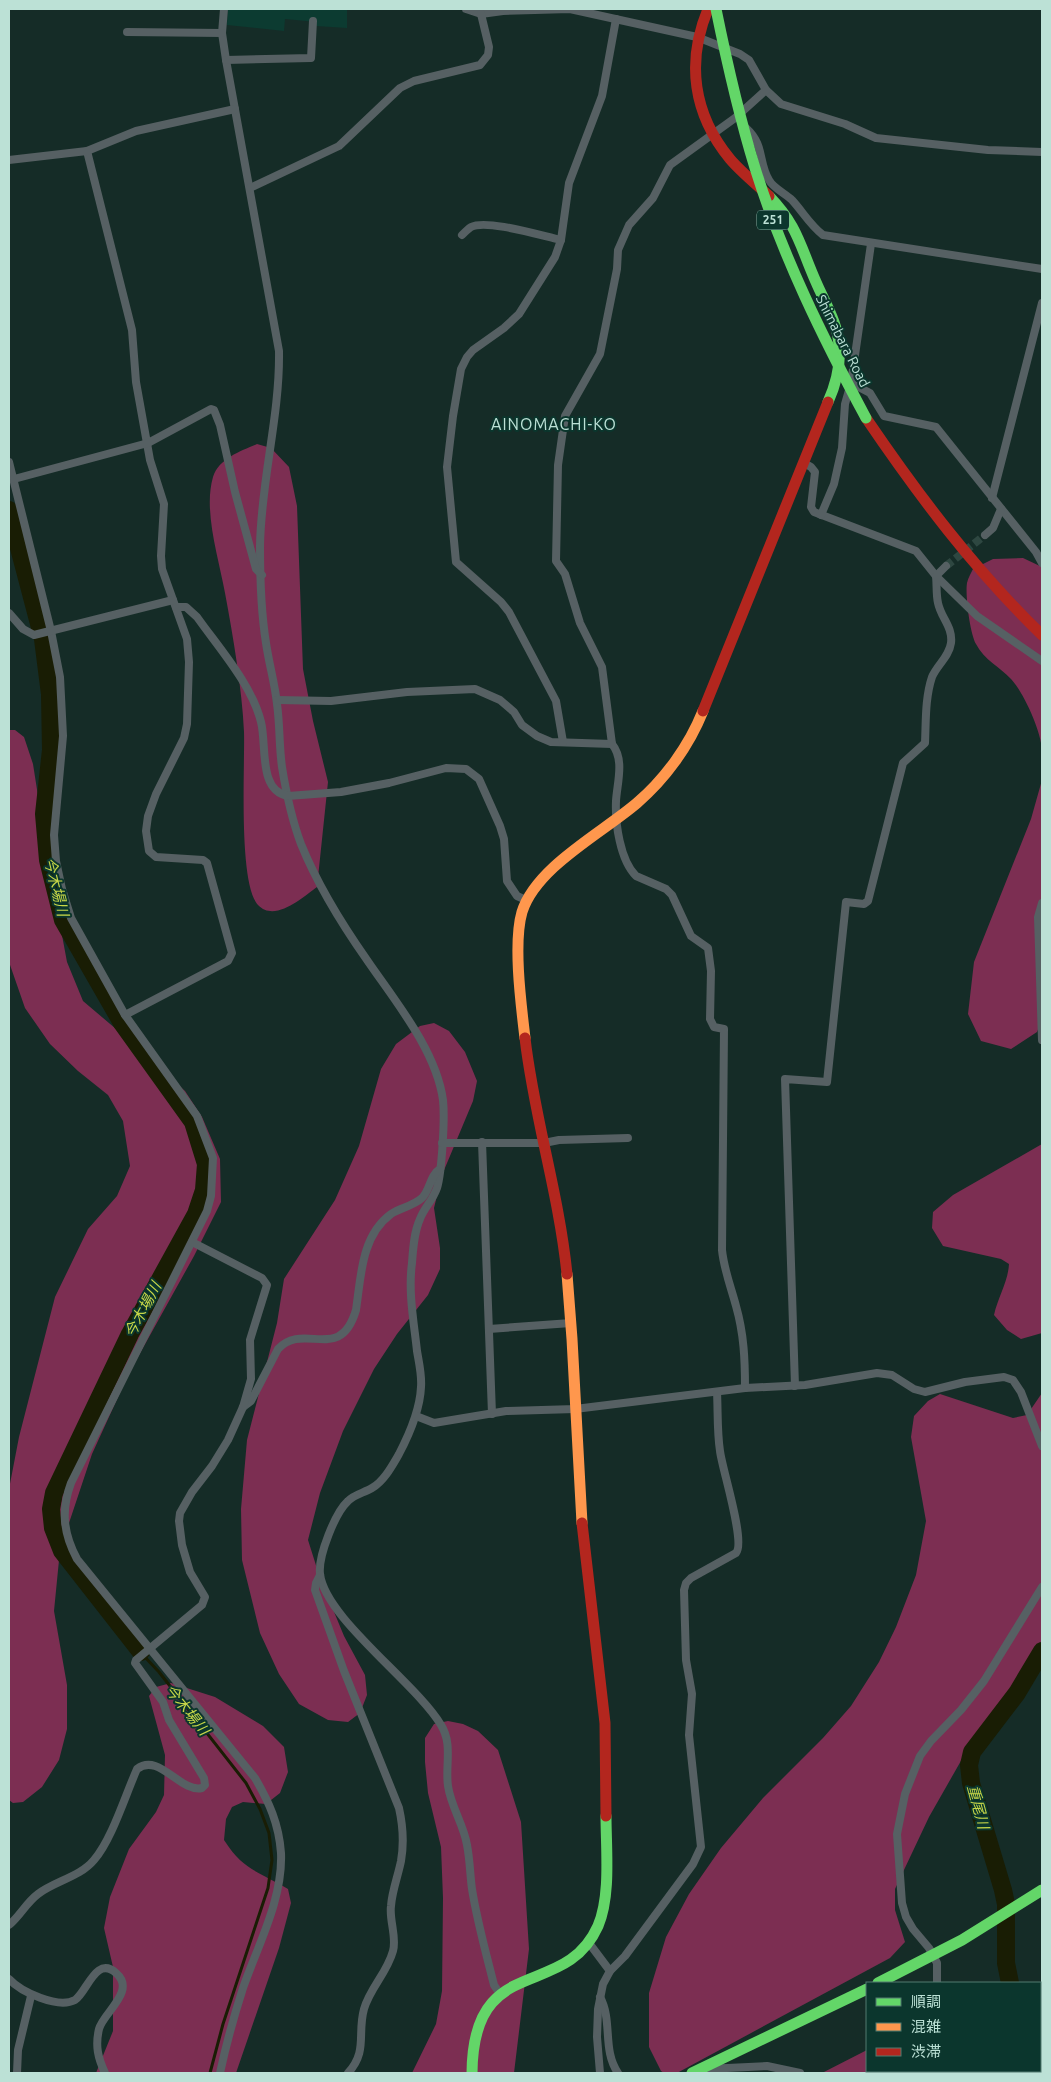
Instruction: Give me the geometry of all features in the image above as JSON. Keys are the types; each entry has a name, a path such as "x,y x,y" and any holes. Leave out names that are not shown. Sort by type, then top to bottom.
{"main road":[{"path":"472,2073 474,2039 479,2022 487,2009 500,1994 520,1982 567,1963 589,1942 596,1930 604,1902 607,1748 585,1558 566,1266 558,1210 530,1080 520,991 518,931 526,900 538,883 550,870 617,819 654,787 682,753 700,719 804,463 836,383 840,359 836,328 791,222 775,201 730,159 712,134 701,110 696,87 694,63 697,37 701,22 708,9"},
{"name":"Shimabara Road","path":"716,9 735,102 755,170 778,237 804,299 833,359 866,418 928,507 964,553 1042,635"},
{"path":"880,1982 968,1938 1042,1890"},
{"path":"697,2071 863,1991"}],"street":[{"path":"224,9 222,33 226,60 279,351 280,380 266,479 260,545 262,614 277,700 282,765 288,796 300,840 313,872 334,911 394,998 425,1049 435,1070 442,1092 444,1112 437,1189 418,1224 411,1266 411,1292 421,1373 421,1389 416,1416 400,1452 381,1481 350,1499 343,1506 326,1541 321,1558 320,1576 326,1592 342,1615 431,1710 444,1728 447,1737 447,1783 468,1846 476,1909 494,1985 500,1994"},
{"path":"466,9 481,14 503,10 570,9 697,37 740,54 749,60 756,68 766,90 772,98 786,106 845,124 876,138 988,150 1042,152"},
{"path":"250,188 339,146 400,88 414,81 480,65 488,55 489,47 481,14"},
{"path":"563,742 556,701 509,612 501,602 456,562 447,467 452,416 461,370 467,357 473,350 504,328 519,314 550,266 561,240 569,183 602,96 616,19"},
{"path":"226,60 311,58 313,21"},
{"path":"127,32 222,33"},
{"path":"745,1388 746,1351 737,1307 724,1266 722,1250 724,1029 714,1027 710,1020 708,948 691,936 672,895 666,889 632,873 621,846 616,803 620,764 616,749 612,744 602,667 580,623 565,574 556,561 558,465 565,416 600,354 617,269 618,250 629,225 653,198 670,165 735,118 766,90"},
{"path":"9,160 86,151 136,131 234,109"},
{"path":"735,118 755,138 769,181 792,200 814,229 829,238 1042,269"},
{"path":"86,151 132,330 136,382 150,460 164,504 162,569 187,639 189,662 187,724 184,738 156,794 148,816 146,831 149,851 156,857 203,860 207,863 232,952 228,961 125,1015"},
{"path":"462,234 472,227 480,225 496,226 561,240"},
{"path":"821,515 834,484 842,448 845,404 851,383 872,244"},
{"path":"992,498 1042,303"},
{"path":"851,383 870,393 884,416 936,427 1042,563"},
{"path":"14,479 148,443 211,409 214,410 220,425 235,492 256,569 262,575"},
{"path":"9,462 44,632 60,677 63,736 54,835 56,861 62,889 72,918 125,1015 197,1116 213,1158 211,1196 207,1211 71,1483 65,1498 64,1514 65,1531 77,1559 255,1778 270,1804 278,1837 280,1871 274,1902 234,2017 220,2073"},
{"path":"804,463 815,472 811,507 814,512 916,551 936,576 977,616 1042,661"},
{"path":"985,534 993,528 1001,509"},
{"path":"795,1386 785,1079 827,1082 846,902 864,904 869,900 903,763 925,743 928,692 933,675 948,653 951,644 948,623 938,604 936,576 946,566"},
{"path":"9,613 28,633 44,632 174,603 186,608 197,617 248,689 262,724 270,783 281,794 288,796 341,792 389,783 446,768 466,769 479,779 500,826 504,839 507,881 517,896 526,900"},
{"path":"277,700 331,700 407,692 474,689 500,700 514,712 522,725 537,736 551,742 612,744"},
{"path":"1042,903 1038,917 1042,1040"},
{"path":"442,1143 544,1143 559,1140 628,1138"},
{"path":"482,1142 492,1414"},
{"path":"243,1407 251,1401 278,1348 283,1342 291,1340 335,1339 344,1333 353,1320 356,1310 368,1244 382,1222 392,1214 417,1202 423,1196 430,1188 436,1172 440,1169"},
{"path":"9,1925 26,1904 40,1893 84,1869 92,1862 104,1845 137,1770 142,1766 152,1765 194,1788 202,1788 204,1785 204,1778 169,1720 163,1702 134,1663 202,1605 204,1601 204,1597 190,1572 182,1545 178,1521 180,1513 192,1492 212,1466 228,1440 243,1407 251,1380 250,1340 267,1290 266,1282 262,1278 192,1242"},
{"path":"488,1329 570,1323"},
{"path":"416,1416 434,1423 506,1411 575,1409 745,1388 795,1386 877,1373 892,1374 914,1389 925,1392 965,1382 1004,1377 1013,1380 1020,1392 1042,1446"},
{"path":"600,2073 597,2037 600,1997 603,1984 610,1970 626,1956 693,1864 700,1847 689,1734 692,1694 686,1660 684,1590 686,1583 691,1578 736,1553 739,1547 737,1529 720,1451 717,1392"},
{"path":"320,1576 317,1579 315,1590 347,1678 399,1808 403,1826 401,1860 390,1907 394,1949 388,1966 368,1995 363,2012 360,2053 357,2063 348,2073"},
{"path":"936,1982 937,1963 930,1948 913,1929 906,1917 902,1903 897,1834 905,1794 920,1756 984,1681 1042,1587"},
{"path":"589,1942 610,1970"},
{"path":"9,1979 31,1996 63,2003 73,2001 84,1991 92,1976 98,1970 110,1969 117,1973 121,1980 118,2003 99,2028 97,2050 99,2061 105,2073"},
{"path":"17,2073 18,2050 31,1996"},
{"path":"600,1997 606,2012 609,2052 618,2073"},
{"path":"697,2071 767,2066 800,2073"}],"shaded area":[{"path":"228,9 347,9 347,28 316,26 316,22 285,19 284,31 227,25"},
{"path":"257,444 271,448 289,467 297,506 303,669 328,782 317,887 297,902 280,910 272,911 265,910 258,905 252,893 248,873 245,849 244,732 241,698 231,627 213,535 210,505 210,490 216,470 231,456"},
{"path":"1023,558 1042,567 1042,750 1035,723 1016,685 979,650 972,632 967,605 967,583 973,569 993,559"},
{"path":"9,730 15,730 24,737 33,764 67,962 83,1001 185,1091 202,1117 220,1159 221,1202 194,1256 129,1373 92,1454 60,1550 54,1611 67,1685 67,1729 59,1760 42,1787 23,1802 13,1803 9,1800 9,1489 19,1437 55,1297 88,1229 117,1196 130,1166 123,1121 108,1095 78,1071 50,1044 25,1008 9,962"},
{"path":"1042,780 1042,1019 1037,1032 1011,1049 981,1041 968,1014 974,962 1031,819"},
{"path":"434,1023 449,1031 465,1052 477,1081 473,1101 442,1175 434,1208 440,1248 440,1269 428,1295 397,1334 374,1369 343,1431 320,1493 308,1540 320,1578 344,1636 365,1675 367,1695 360,1713 348,1722 328,1720 299,1704 279,1674 260,1633 242,1560 241,1509 247,1440 277,1323 284,1279 335,1200 359,1146 381,1069 396,1044 420,1026"},
{"path":"1042,1144 1042,1333 1021,1339 1007,1330 994,1315 1007,1277 1009,1264 1001,1259 943,1246 932,1228 933,1212 953,1195"},
{"path":"1042,1393 1042,1650 1011,1688 970,1745 929,1817 895,1889 895,1910 905,1942 890,1958 677,2073 664,2073 661,2071 649,2047 649,1993 666,1937 689,1894 721,1848 763,1798 823,1738 851,1706 879,1662 896,1627 916,1575 926,1521 911,1437 914,1416 928,1401 940,1394 1013,1418 1027,1415"},
{"path":"171,1683 215,1697 263,1726 284,1747 288,1772 280,1793 266,1804 243,1802 232,1807 226,1819 224,1840 245,1864 288,1889 291,1903 279,1948 236,2073 96,2073 113,2031 113,1967 104,1928 110,1897 129,1849 156,1812 164,1795 165,1755 149,1696 156,1687"},
{"path":"448,1721 463,1724 478,1731 498,1750 521,1822 529,1949 514,2073 412,2073 436,2024 442,1991 443,1898 441,1847 428,1793 425,1738 434,1724"},
{"path":"866,2051 866,2072 988,2073 822,2073"}],"waterway":[{"name":"今木場川","path":"9,510 43,639 50,694 51,750 44,814 48,860 63,920 122,1023 193,1122 206,1164 204,1190 196,1214 130,1334 54,1493 51,1509 53,1528 62,1551 141,1652"},
{"name":"重尾川","path":"1010,1982 1006,1963 1006,1904 971,1783 969,1765 972,1752 1017,1693 1042,1651"},
{"name":"今木場川","path":"143,1655 159,1672 246,1783 260,1809 269,1833 272,1860 268,1888 223,2024 210,2073"}],"tunnel":[{"path":"946,566 985,535"}],"traffic: fast":[{"path":"716,9 729,69 755,168 778,233 804,296 866,418"},
{"path":"769,196 792,227 836,329 839,346 839,368 828,402"},
{"path":"472,2073 476,2034 487,2009 503,1992 564,1964 583,1949 598,1926 605,1901 606,1816"},
{"path":"880,1982 962,1940 1042,1890"},
{"path":"692,2073 866,1989"}],"traffic: slow":[{"path":"525,1038 518,940 522,912 530,896 541,880 555,866 647,794 675,761 691,737 703,711"},
{"path":"567,1274 582,1523"}],"traffic: jam":[{"path":"708,9 697,48 697,87 701,106 708,124 730,159 769,196"},
{"path":"703,711 828,402"},
{"path":"866,418 906,476 948,531 993,584 1042,635"},
{"path":"525,1038 534,1097 558,1214 567,1274"},
{"path":"582,1523 605,1723 606,1816"}],"district":[{"name":"AINOMACHI-KO","path":"554,424"}]}
